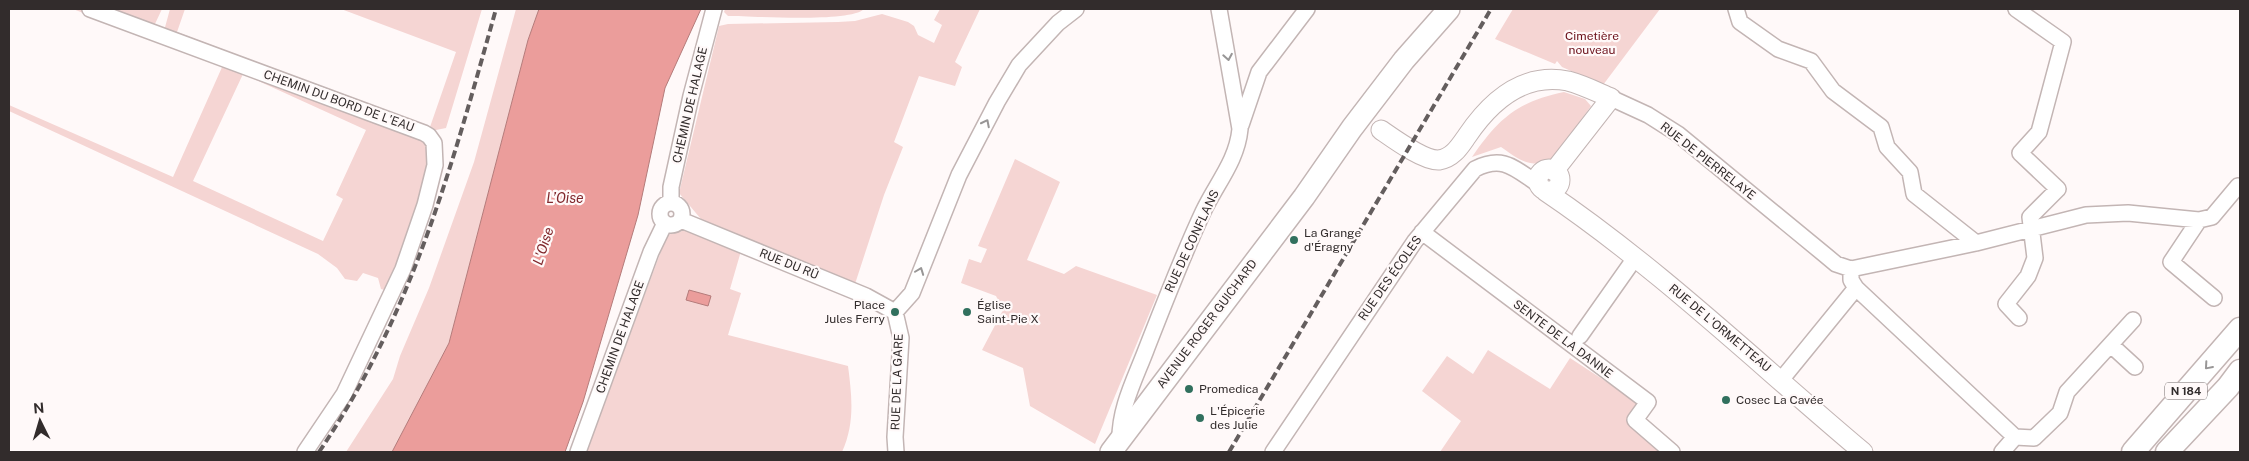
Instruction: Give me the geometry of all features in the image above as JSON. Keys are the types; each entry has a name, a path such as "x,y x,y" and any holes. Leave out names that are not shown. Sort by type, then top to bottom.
{"main road":[{"name":"AVENUE ROGER GUICHARD","path":"1370,122 1401,64 1442,11"},
{"name":"AVENUE ROGER GUICHARD","path":"1116,447 1304,198 1370,122 1416,58 1442,11"},
{"name":"N 184","path":"2133,452 2240,329"},
{"name":"N 184","path":"2167,452 2228,387 2240,371"}],"street":[{"name":"CHEMIN DU BORD DE L'EAU","path":"90,9 424,133 434,143 436,158 433,176 403,269 344,394 305,452"},
{"name":"CHEMIN DE HALAGE","path":"671,203 671,187 691,96 714,9"},
{"path":"895,312 912,293 955,183 997,102 1019,65 1058,23 1076,9"},
{"name":"RUE DE CONFLANS","path":"1116,447 1119,425 1136,375 1204,211 1235,153 1240,129 1220,9"},
{"path":"1240,129 1259,72 1307,9"},
{"path":"1736,9 1740,22 1778,49 1811,61 1832,91 1881,127 1887,147 1910,172 1914,194 1976,243"},
{"path":"2016,9 2063,42 2039,132 2020,153 2058,188 2030,217 2035,258 2028,276 2006,304 2020,318"},
{"name":"RUE DE PIERRELAYE","path":"1370,122 1408,148 1432,159 1440,160 1457,152 1481,116 1492,104 1514,88 1531,82 1554,79 1570,82 1648,115 1678,134 1836,264 1851,269"},
{"path":"1549,182 1611,98"},
{"name":"RUE DES ÉCOLES","path":"1273,452 1422,232 1475,169 1488,162 1501,162 1549,182"},
{"name":"RUE DE L'ORMETTEAU","path":"1549,182 1573,210 1636,258 1781,380 1856,450"},
{"path":"2133,320 2066,392 2060,412 2034,438 2015,437 1856,288 1851,280 1851,269 1976,243 2086,215 2128,213 2199,220 2212,217 2238,186"},
{"path":"671,203 680,206 683,213 681,220 676,225 665,223 660,217 661,210 666,204 671,203"},
{"name":"RUE DU RÛ","path":"681,220 866,296 895,312"},
{"path":"2199,220 2171,262 2214,298"},
{"name":"CHEMIN DE HALAGE","path":"578,452 651,252 665,223"},
{"name":"SENTE DE LA DANNE","path":"1422,232 1648,402 1635,420 1672,452"},
{"name":"SENTE DE LA DANNE","path":"1580,336 1636,258"},
{"path":"1781,380 1856,288"},
{"name":"RUE DE LA GARE","path":"895,312 900,338 895,437 896,452"},
{"path":"2111,345 2135,367"},
{"path":"888,452 895,437"},
{"path":"2002,452 2015,437"}],"green space":[{"path":"73,9 79,9 424,139 431,148 432,168 389,291 381,289 378,278 363,273 357,281 345,279 337,268 318,254 9,111 9,105 173,177 223,65 170,47","holes":["243,74 366,130 336,195 343,199 323,241 193,181"]},
{"path":"103,9 162,9 154,26"},
{"path":"170,9 185,9 177,32 430,127 456,52 341,9 482,9 446,128 431,131 164,31"},
{"path":"516,9 539,9 528,40 449,343 392,452 346,452 393,379 400,356 429,288 474,162"},
{"path":"725,9 864,9 840,16 800,18 728,16 724,12"},
{"path":"940,9 980,9 955,62 962,67 955,86 919,76 894,142 903,147 884,195 855,284 706,225 679,193 719,26 728,24 855,21 882,14 908,22 914,26 918,35 934,43 942,25 934,20"},
{"name":"Cimetière nouveau","path":"1513,9 1660,9 1603,85 1562,67 1557,61 1555,64 1495,39"},
{"path":"1564,92 1585,99 1591,106 1551,162 1530,163 1513,156 1501,147 1472,157 1491,132 1510,114 1534,101"},
{"path":"1015,159 1060,182 1027,260 1064,274 1076,266 1157,295 1095,444 1030,406 1023,368 982,350 1003,310 996,296 961,283 969,259 981,263 987,249 978,246"},
{"path":"686,230 741,251 730,289 741,293 728,335 848,366 851,420 842,452 586,452 667,235"},
{"path":"1488,350 1550,389 1570,358 1639,403 1626,420 1663,452 1440,452 1461,421 1422,391 1447,356 1473,374"}],"water":[{"name":"L’Oise","path":"539,9 701,9 665,88 638,215 583,402 565,452 392,452 449,343 528,40"},
{"path":"689,290 711,296 708,306 686,300"}],"railway":[{"path":"319,452 352,400 380,347 426,238 463,125 496,9"},
{"path":"1229,452 1491,9"}],"place":[{"name":"La Grange d'Éragny","path":"1294,240"},
{"name":"Place Jules Ferry","path":"895,312"},
{"name":"Église Saint-Pie X","path":"967,312"},
{"name":"Promedica","path":"1189,389"},
{"name":"Cosec La Cavée","path":"1726,400"},
{"name":"L'Épicerie des Julie","path":"1200,418"}],"water label":[{"name":"L'Oise","path":"543,246"}]}
